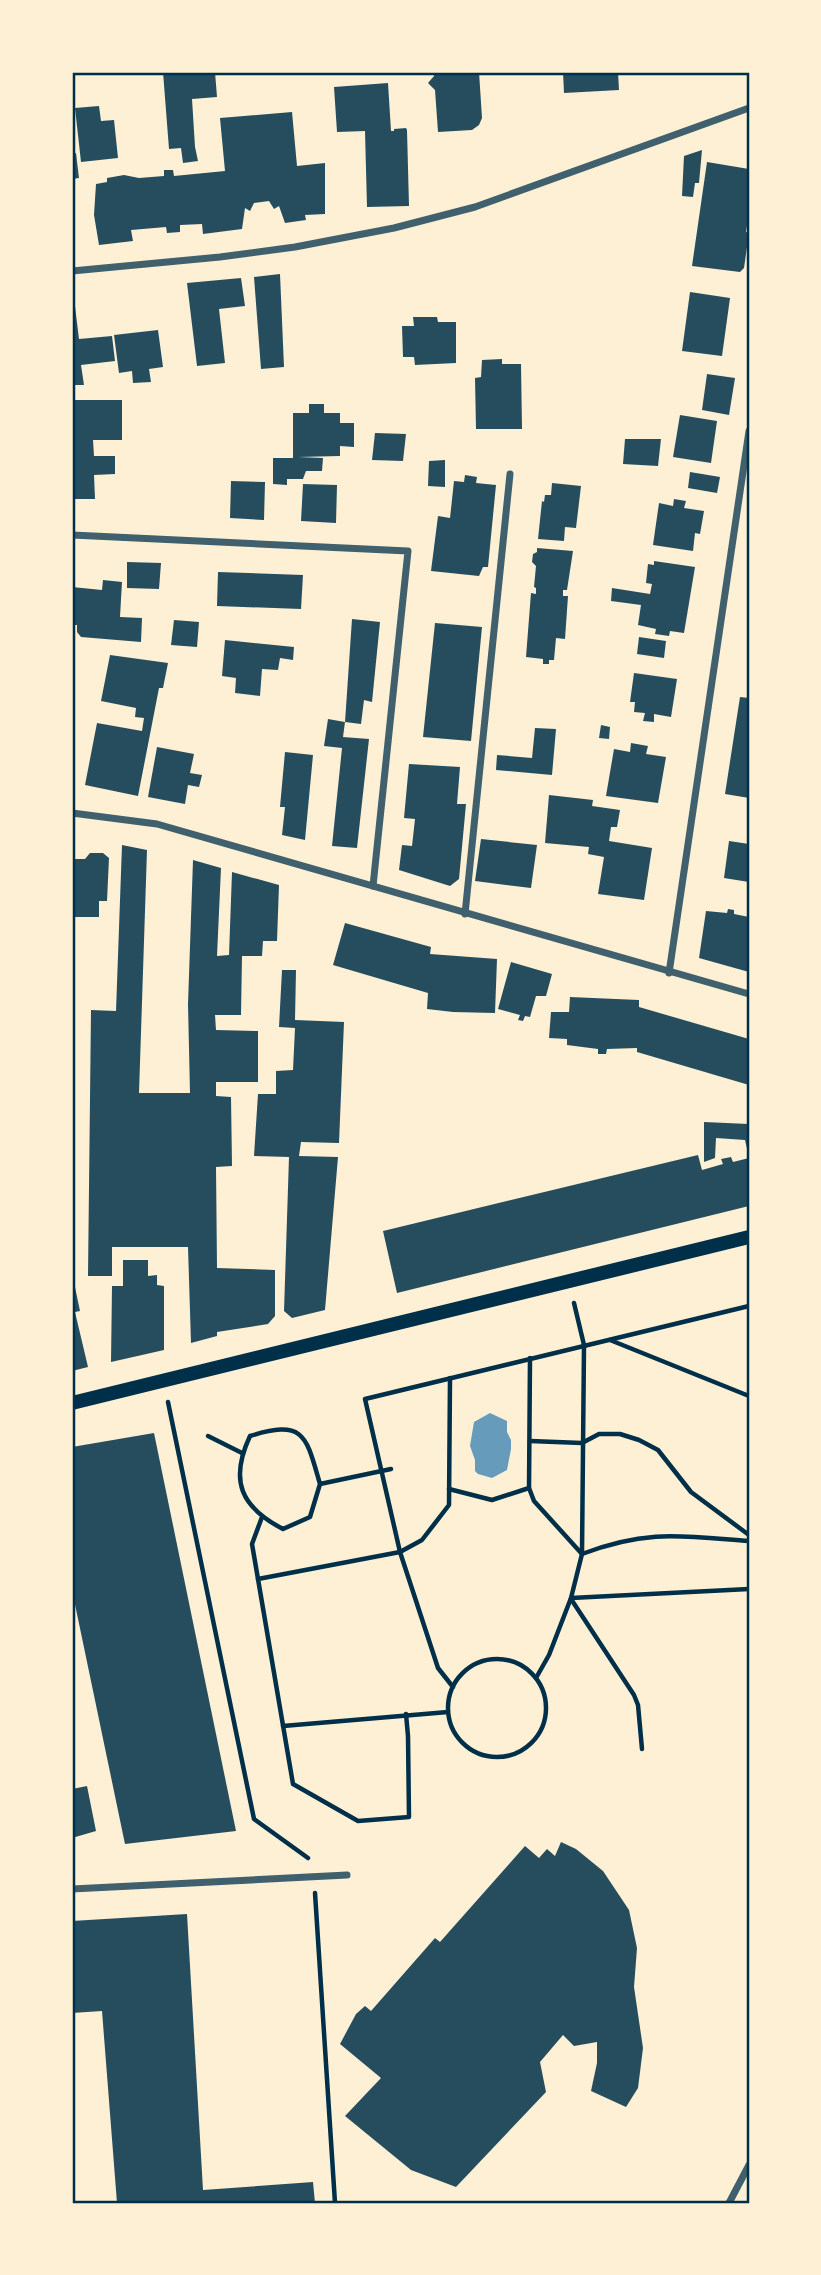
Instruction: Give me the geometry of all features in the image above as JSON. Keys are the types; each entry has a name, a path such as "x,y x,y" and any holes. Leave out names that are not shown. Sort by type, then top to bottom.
{"main road":[{"path":"72,1403 749,1237"}],"street":[{"path":"72,271 295,247 394,228 475,207 749,108"},
{"path":"669,972 749,431"},
{"path":"465,914 510,474"},
{"path":"72,535 408,551 373,886"},
{"path":"72,814 157,824 749,995"},
{"path":"72,1889 346,1875"},
{"path":"729,2203 749,2165"}],"path":[{"path":"536,1678 549,1655 571,1598 582,1554 584,1345 570,1282"},
{"path":"453,1687 438,1668 400,1552 365,1398 749,1306"},
{"path":"608,1339 749,1396"},
{"path":"530,1358 529,1488 534,1501 582,1554"},
{"path":"258,1579 400,1552 422,1540 449,1505 450,1378"},
{"path":"163,1381 254,1819 312,1862 335,2203"},
{"path":"289,1429 308,1441 320,1484 310,1517 283,1529 262,1517 244,1499 240,1477 242,1453 250,1436 271,1430 289,1429"},
{"path":"530,1441 582,1443 599,1434 620,1434 658,1450 691,1492 749,1535"},
{"path":"208,1436 242,1453"},
{"path":"320,1484 391,1469"},
{"path":"449,1489 492,1500 529,1488"},
{"path":"262,1517 252,1544 293,1784 358,1821 409,1817 406,1714"},
{"path":"582,1554 613,1542 641,1536 669,1534 749,1541"},
{"path":"571,1598 749,1589"},
{"path":"571,1598 634,1695 638,1704 642,1749"},
{"path":"485,1660 513,1661 536,1678 544,1692 545,1717 535,1739 522,1750 507,1756 491,1757 474,1752 461,1742 452,1728 448,1712 449,1699 460,1676 471,1666 485,1660"},
{"path":"283,1726 448,1712"}],"water":[{"path":"490,1413 507,1421 507,1432 511,1440 507,1470 492,1478 475,1471 475,1460 470,1446 474,1422"}],"building":[{"path":"163,72 215,72 217,97 192,99 198,161 183,163 181,148 169,149"},
{"path":"434,72 479,72 482,118 479,125 472,130 438,132 435,90 428,83"},
{"path":"563,72 618,72 619,90 564,93"},
{"path":"388,83 391,131 407,130 409,206 367,207 365,131 337,132 334,87"},
{"path":"99,106 101,121 114,120 118,158 81,162 75,108"},
{"path":"292,112 297,166 325,163 325,214 305,215 306,220 285,223 279,206 274,209 269,201 254,203 250,211 245,208 242,229 203,234 202,224 180,225 180,232 167,233 166,227 131,230 133,241 99,245 94,215 96,184 107,182 107,178 124,175 139,178 164,176 164,170 173,170 174,176 225,171 220,118"},
{"path":"702,150 699,183 695,183 693,197 682,196 684,156"},
{"path":"76,153 79,178 72,179 72,154"},
{"path":"707,162 749,169 746,232 749,233 744,268 740,272 692,266"},
{"path":"280,274 284,367 261,369 254,277"},
{"path":"241,278 245,306 219,309 225,363 197,366 187,283"},
{"path":"690,292 730,298 722,356 682,351"},
{"path":"72,298 79,339 112,336 115,361 81,365 84,385 72,385"},
{"path":"413,317 437,317 438,322 456,322 456,363 415,365 414,357 403,357 402,326 414,326"},
{"path":"158,330 163,367 149,369 151,382 133,383 132,371 119,373 114,335"},
{"path":"502,359 502,364 521,364 522,429 476,429 475,378 481,377 482,360"},
{"path":"707,374 735,378 729,415 702,410"},
{"path":"72,400 122,400 122,440 93,440 94,456 115,456 115,474 94,475 95,499 72,499"},
{"path":"309,404 324,404 324,413 340,413 340,423 354,423 354,447 340,446 340,456 298,457 323,458 322,471 306,471 303,479 287,479 287,485 273,484 273,458 293,458 293,413 309,413"},
{"path":"680,415 717,421 711,463 673,457"},
{"path":"375,433 406,434 403,461 372,460"},
{"path":"625,439 661,439 658,466 623,464"},
{"path":"445,460 445,487 428,486 429,461"},
{"path":"690,472 720,477 717,493 688,488"},
{"path":"465,475 477,477 476,483 496,485 488,567 483,567 479,576 431,571 438,516 450,518 454,481 464,482"},
{"path":"231,481 265,482 264,520 230,518"},
{"path":"552,483 581,486 576,528 565,527 564,541 538,539 542,501 544,502 545,495 551,495"},
{"path":"303,484 337,485 336,523 301,521"},
{"path":"674,499 686,501 684,508 704,511 700,534 695,533 693,551 653,545 659,503 673,506"},
{"path":"537,548 573,551 567,590 563,590 563,596 568,596 565,639 556,638 554,660 549,660 549,664 543,664 543,659 526,657 531,593 536,594 536,566 532,562"},
{"path":"654,561 695,567 684,633 670,631 669,636 655,634 656,629 638,625 641,605 611,601 612,588 650,594 652,584 646,583 648,564 654,565"},
{"path":"127,562 161,563 159,589 127,588"},
{"path":"218,572 303,575 301,609 217,606"},
{"path":"103,580 122,582 120,617 142,618 141,642 81,637 77,632 77,625 72,625 72,587 102,590"},
{"path":"352,619 380,622 372,702 364,700 361,724 345,722"},
{"path":"174,620 199,622 197,647 171,645"},
{"path":"435,623 482,627 471,741 423,737"},
{"path":"639,637 666,641 664,658 637,654"},
{"path":"225,640 294,647 293,660 280,658 278,670 262,669 260,696 235,693 236,678 222,676"},
{"path":"110,655 168,663 163,688 159,688 138,796 85,785 97,723 142,731 144,718 135,717 136,708 101,701"},
{"path":"634,673 677,679 671,717 654,714 654,722 643,721 645,713 634,712 635,702 630,702"},
{"path":"740,697 749,698 749,798 725,794"},
{"path":"328,719 345,722 343,737 369,739 357,848 332,846 342,748 324,746"},
{"path":"601,725 610,727 609,739 599,738"},
{"path":"535,728 556,729 552,775 496,770 497,755 532,758"},
{"path":"631,743 648,746 646,754 666,757 658,803 606,796 614,749 630,752"},
{"path":"157,747 194,754 190,773 202,775 199,787 188,785 185,804 148,797"},
{"path":"285,752 313,755 305,840 282,835 285,807 280,807"},
{"path":"409,764 460,767 457,804 466,804 459,879 450,886 399,870 402,845 412,846 415,819 404,818"},
{"path":"549,795 593,800 592,806 620,810 617,827 611,827 609,841 652,848 644,900 598,894 604,857 588,854 589,847 545,843"},
{"path":"481,839 537,845 531,888 475,881"},
{"path":"729,841 749,844 749,882 724,878"},
{"path":"122,845 147,850 139,1093 190,1093 188,1004 193,860 221,868 217,956 229,955 232,872 279,885 277,941 263,941 262,956 242,956 241,1015 215,1015 216,1030 258,1031 258,1082 216,1082 216,1096 231,1097 232,1166 216,1167 217,1268 275,1270 275,1316 268,1324 217,1332 217,1336 191,1343 188,1247 112,1247 112,1276 88,1276 91,1010 116,1011"},
{"path":"90,853 103,853 109,858 107,901 99,901 99,917 72,917 72,859 85,859"},
{"path":"728,909 734,910 734,914 749,917 749,972 699,958 706,911 727,913"},
{"path":"345,923 431,947 430,954 497,959 495,1013 427,1009 428,993 333,965"},
{"path":"511,962 552,974 546,996 536,996 530,1017 525,1016 523,1021 518,1020 520,1015 498,1009"},
{"path":"282,970 296,970 295,1020 344,1022 339,1143 301,1142 299,1156 338,1157 325,1310 292,1318 284,1311 289,1157 254,1156 258,1094 276,1094 276,1071 293,1070 295,1028 279,1027"},
{"path":"570,997 639,1000 639,1007 749,1039 749,1085 637,1052 637,1048 607,1049 606,1054 598,1054 598,1049 567,1045 567,1039 549,1038 551,1012 569,1012"},
{"path":"704,1122 749,1124 749,1157 745,1140 716,1138 715,1158 704,1162"},
{"path":"698,1155 702,1170 723,1164 721,1159 731,1157 733,1162 749,1158 749,1206 397,1293 383,1231"},
{"path":"123,1260 148,1260 148,1276 157,1275 157,1285 164,1286 164,1350 111,1362 112,1286 123,1286"},
{"path":"72,1287 75,1287 80,1311 75,1312 88,1367 72,1371"},
{"path":"154,1433 236,1831 125,1844 72,1590 72,1447"},
{"path":"87,1786 96,1831 72,1838 72,1789"},
{"path":"561,1842 576,1849 603,1871 629,1910 637,1948 634,1987 643,2048 638,2088 626,2107 591,2091 597,2063 597,2042 574,2046 563,2035 540,2062 546,2092 456,2187 411,2170 345,2116 381,2078 340,2044 356,2014 365,2006 371,2011 435,1938 440,1942 525,1846 539,1858 547,1849 555,1856"},
{"path":"187,1914 203,2190 313,2182 315,2203 117,2203 102,2011 72,2013 72,1921"}]}
